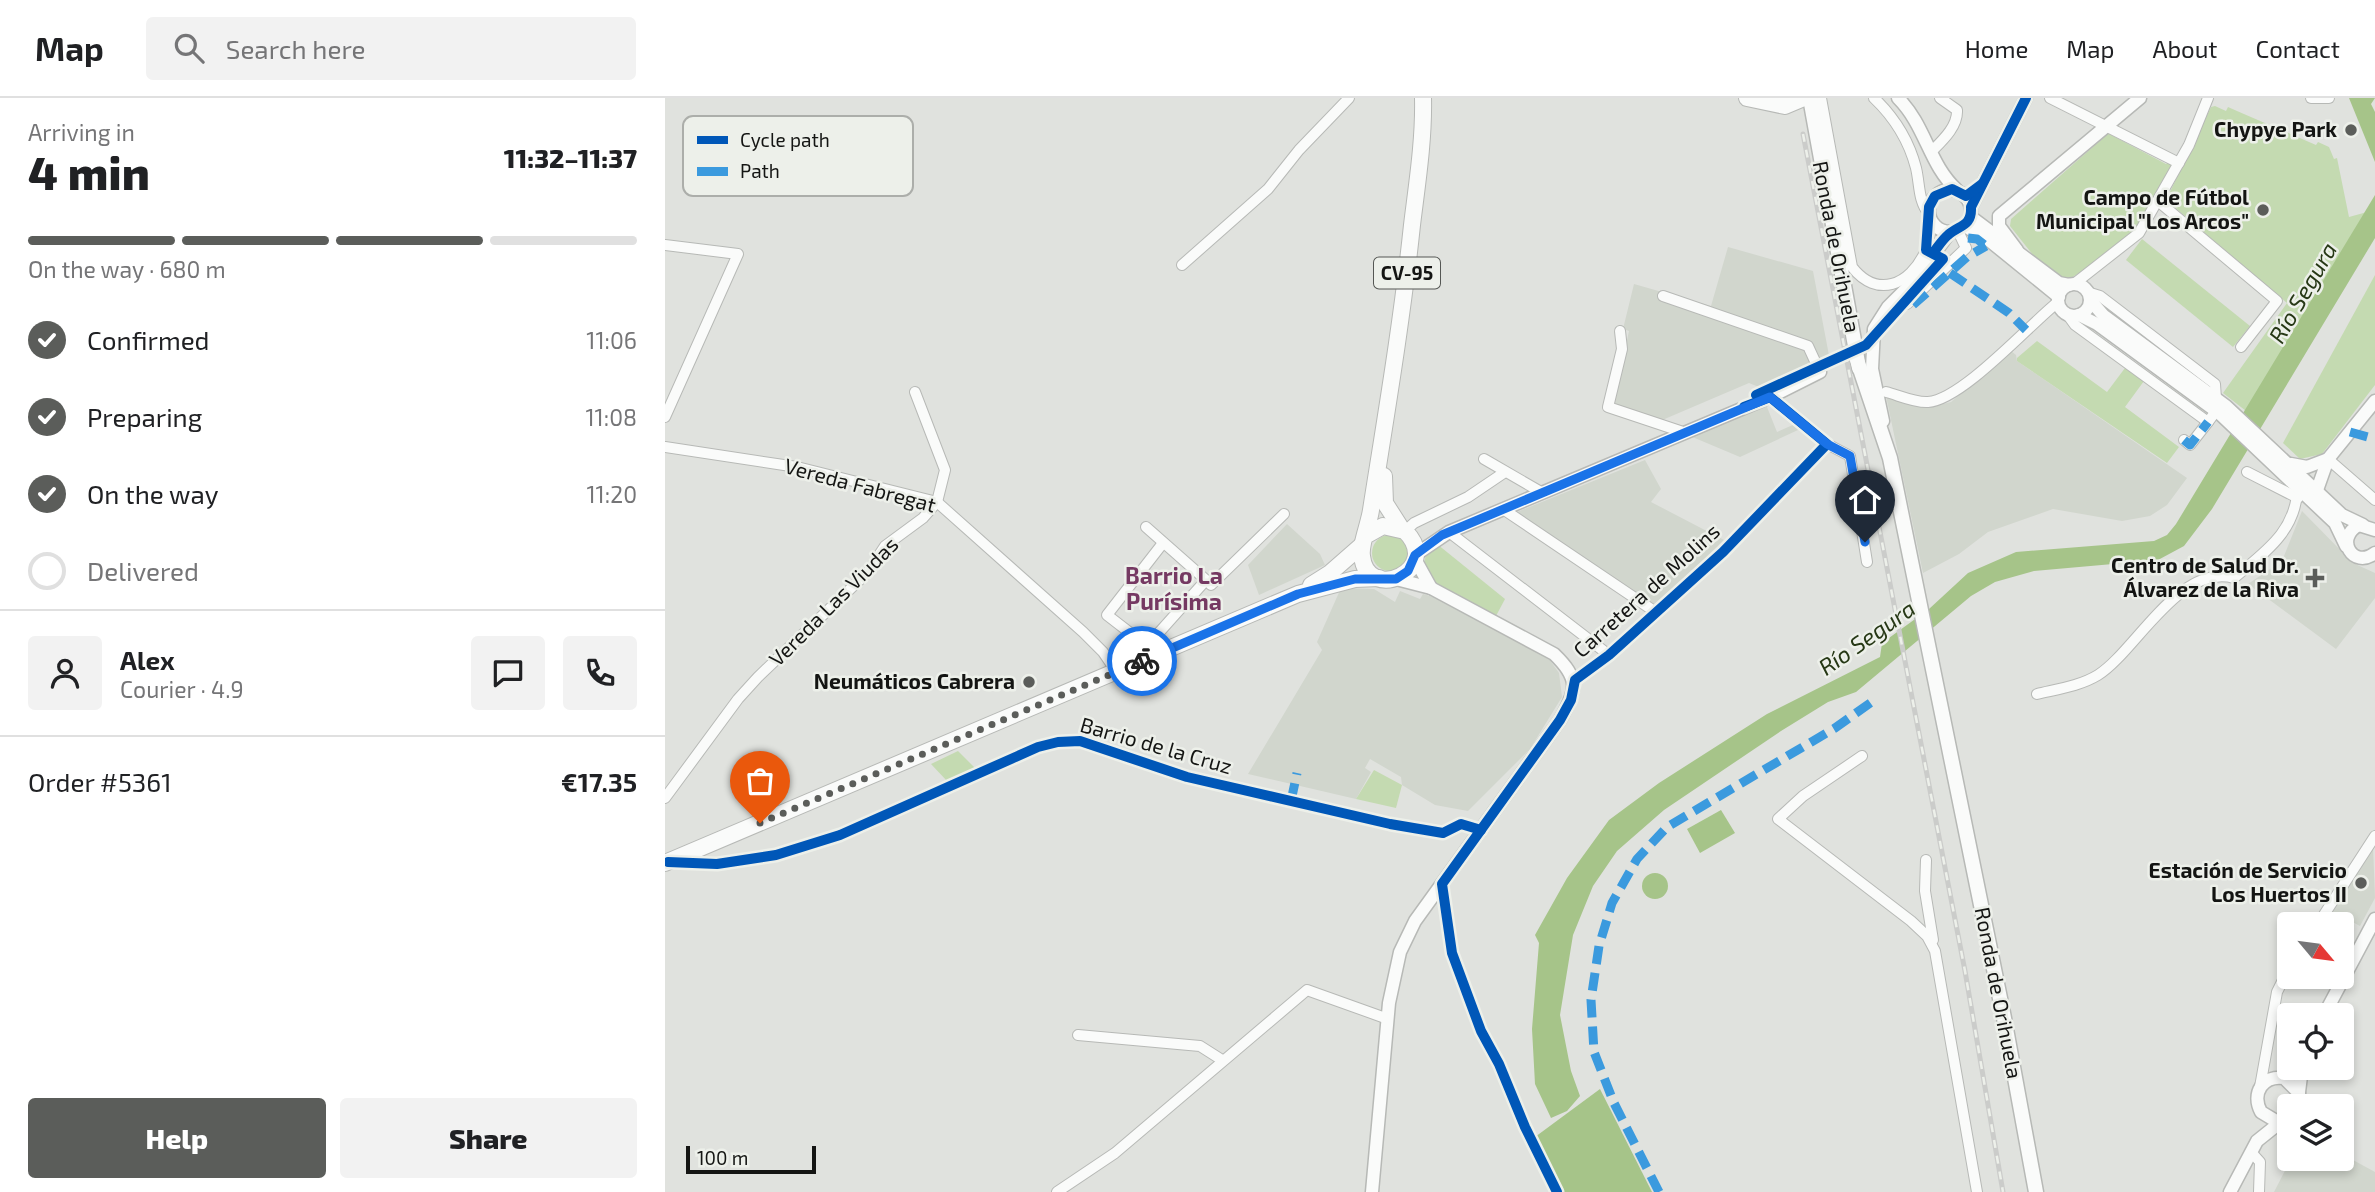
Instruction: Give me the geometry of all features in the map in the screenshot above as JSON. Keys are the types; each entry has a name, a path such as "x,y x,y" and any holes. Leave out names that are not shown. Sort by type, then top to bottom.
{"main road":[{"path":"1747,98 1785,106 1804,98"},
{"name":"Ronda de Orihuela","path":"1810,98 1814,134 1857,360 1886,462 1917,600 2036,1192"},
{"name":"CV-95","path":"1365,540 1385,435 1402,318 1424,102"},
{"name":"Ronda de Orihuela","path":"1785,106 1801,115 1814,134"},
{"name":"Ronda de Orihuela","path":"1857,360 1890,458 1917,600"},
{"name":"CV-95","path":"1385,435 1383,493 1389,513 1405,532 1415,557"},
{"path":"1298,594 1330,573 1383,526 1405,532"},
{"path":"1365,540 1362,561 1366,569 1379,579"},
{"path":"668,859 1116,671 1149,652 1298,594 1355,579 1396,579 1408,571 1415,557"}],"street":[{"path":"1182,265 1268,189 1299,149 1349,98"},
{"path":"1821,98 1853,267 1867,282 1886,285 1907,276 1926,250 1936,166"},
{"path":"1874,98 1896,123 1910,150 1922,205 1938,229 1963,214"},
{"path":"1898,98 1924,132 1936,166 1963,214 1966,248 1907,304"},
{"path":"1932,151 1945,138 1958,115 1957,110 1940,98"},
{"path":"1890,458 1872,369 1874,329 1888,307 1915,280 1963,214 1982,184 2026,98"},
{"path":"2050,98 2179,163"},
{"path":"2017,250 1999,226 1999,216 2140,98"},
{"path":"2065,308 2097,268 2140,233 2179,163 2208,98"},
{"path":"2311,98 2329,98"},
{"path":"1932,200 1943,191 1990,241 2065,308 2097,324 2220,407"},
{"path":"2159,202 2277,301 2241,347"},
{"path":"1963,214 2017,250 2059,283 2081,290 2103,315 2220,407 2273,455 2298,492 2335,523 2351,554 2371,558"},
{"path":"665,245 738,254 665,417"},
{"path":"1885,392 1928,402 1942,398 2002,353 2046,311 2087,309 2081,290"},
{"path":"1431,588 1415,557 1446,533 1770,397 1820,372 1808,346 1663,296"},
{"path":"2065,308 2075,325 2208,422"},
{"path":"1620,331 1622,349 1608,407 1683,432"},
{"path":"915,392 945,470 937,502"},
{"path":"1770,397 1827,444 1850,456 1867,562"},
{"path":"2317,490 2327,459 2375,401"},
{"path":"2184,440 2190,445 2220,407"},
{"name":"Carretera de Molins","path":"1575,680 1609,655 1723,552 1827,444"},
{"name":"Vereda Fabregat","path":"665,447 797,467 937,502 1083,632 1103,652 1116,671"},
{"path":"2273,455 2290,464 2342,515 2369,528"},
{"path":"1484,459 1541,492"},
{"path":"2290,464 2307,467 2327,459"},
{"path":"2327,459 2375,500"},
{"path":"1405,532 1414,523 1468,497 1505,472"},
{"path":"2247,472 2298,492"},
{"path":"2037,694 2081,684 2101,673 2157,612 2181,594 2224,575 2234,578 2283,534 2298,492"},
{"name":"Vereda Las Viudas","path":"665,799 738,699 758,677 868,572 885,546 923,518 937,502"},
{"path":"1503,509 1657,613"},
{"path":"1146,527 1211,585 1285,514"},
{"path":"2346,546 2349,533 2369,528"},
{"path":"1405,532 1446,533 1609,655"},
{"path":"1163,543 1107,615 1149,652 1206,580"},
{"name":"Carretera de Molins","path":"1372,1192 1388,1019 1400,952 1415,921 1560,720 1571,700 1575,680 1554,654 1431,588 1396,579"},
{"name":"Barrio de la Cruz","path":"668,859 717,864 776,855 840,835 1038,747 1069,741 1114,750 1187,777 1390,824 1443,833 1461,824 1481,830"},
{"path":"1862,756 1803,796 1778,819 1912,921 1927,936 1935,951"},
{"path":"2326,912 2375,836"},
{"path":"1926,860 1925,891 1977,1192"},
{"path":"2330,1003 2375,919"},
{"path":"2277,1119 2270,1119 2261,1112 2256,1100 2278,989"},
{"path":"1057,1192 1115,1153 1307,990 1388,1019"},
{"path":"1078,1035 1200,1046 1222,1060"},
{"path":"2260,1087 2277,1078"},
{"path":"2288,1080 2291,1081 2297,1094"},
{"path":"2230,1192 2254,1147 2261,1112"},
{"path":"2254,1147 2277,1127"},
{"path":"2254,1147 2260,1161 2259,1192"}],"shaded area":[{"path":"2349,98 2375,98 2371,104 2375,112 2375,162"},
{"name":"Campo de Fútbol Municipal \"Los Arcos\"","path":"2211,107 2226,111 2228,107 2316,145 2318,142 2329,147 2334,159 2337,158 2349,217 2367,212 2246,411 2223,393 2287,303 2166,200"},
{"path":"2111,131 2116,133 2113,136 2166,164 2170,161 2173,164 2138,228 2066,281 2033,255 2010,226 2011,219"},
{"path":"2375,195 2375,238 2212,509 2184,546 2158,560 2034,571 1995,582 1971,596 1856,692 1828,702 1781,731 1664,810 1617,851 1593,886 1573,935 1560,1015 1571,1071 1580,1096 1567,1111 1551,1118 1535,1084 1532,1029 1539,943 1535,935 1567,878 1609,820 1659,783 1767,714 1880,657 1882,643 1929,609 1968,573 2016,552 2154,541 2167,535"},
{"path":"2142,239 2250,326 2233,347 2126,260"},
{"path":"1728,247 1813,271 1831,366 1771,392 1749,383 1660,421 1613,406 1629,331 1623,329 1634,284 1711,306"},
{"path":"2375,275 2375,385 2322,454 2300,459 2283,443"},
{"path":"2037,341 2107,392 2125,368 2144,381 2125,407 2179,447 2167,463 2017,361 2017,358"},
{"path":"2011,351 2016,355 2017,361 2187,478 2167,505 2150,516 2122,521 2053,509 1988,532 1959,554 1923,573 1886,396 1927,408 1951,402"},
{"path":"1765,402 1777,432 1795,424 1798,430 1740,457 1690,436"},
{"path":"1645,460 1661,489 1651,502 1724,540 1654,607 1517,512"},
{"name":"Centro de Salud Dr. Álvarez de la Riva","path":"2302,511 2353,563 2375,573 2375,598 2336,649 2248,584 2282,561"},
{"path":"1287,524 1320,554 1325,565 1259,595 1248,565"},
{"path":"1390,535 1403,540 1408,553 1403,566 1390,571 1377,566 1372,553 1377,540"},
{"path":"1437,544 1505,599 1496,616 1430,581 1423,569 1426,554"},
{"path":"1341,588 1374,589 1395,602 1400,591 1420,599 1423,594 1434,597 1549,659 1559,673 1562,697 1530,749 1468,811 1435,805 1402,785 1401,777 1370,759 1365,768 1371,772 1356,799 1248,774 1322,650 1317,642"},
{"path":"958,751 975,768 947,781 931,764"},
{"path":"1374,770 1402,785 1396,808 1356,799"},
{"path":"1721,810 1735,833 1700,853 1687,829"},
{"name":"Estación de Servicio Los Huertos II","path":"2373,845 2375,898 2360,926 2354,923 2354,912 2330,910"},
{"path":"1655,873 1664,877 1668,886 1664,895 1655,899 1646,895 1642,886 1646,877"},
{"path":"1600,1089 1652,1192 1563,1192 1535,1137"},
{"path":"2354,1161 2375,1172 2375,1192 2274,1192 2285,1171 2354,1171"}],"railway":[{"path":"1803,134 1965,971 2003,1192"}],"marked path":[{"path":"1968,238 1977,239 1986,246"},
{"path":"1913,305 1967,257 1986,246"},
{"path":"1950,273 2009,313 2026,330"},
{"path":"2184,440 2190,445 2208,422"},
{"path":"2350,432 2375,439"},
{"path":"1659,1192 1614,1103 1594,1052 1591,1000 1599,946 1612,903 1637,859 1667,827 1835,728 1873,701"},
{"path":"1291,801 1297,773"}],"cycle path":[{"path":"1933,253 1946,237 1967,222 1971,207 2026,98"},
{"path":"1756,395 1866,345 1943,259 1926,250 1929,207 1935,196 1952,189 1966,196 1982,184"},
{"path":"1557,1192 1525,1127 1499,1064 1481,1031 1452,953 1442,884 1560,720 1571,700 1575,680 1609,655 1723,552 1827,444 1770,397 1744,407"},
{"path":"668,862 717,864 776,855 840,835 1038,747 1058,742 1080,741 1187,777 1390,824 1443,833 1461,824 1481,830"}],"way so far":[{"path":"760,823 1142,661"}],"place":[{"name":"Chypye Park","path":"2351,130"},
{"name":"Campo de Fútbol Municipal \"Los Arcos\"","path":"2263,210"},
{"name":"Centro de Salud Dr. Álvarez de la Riva","path":"2315,578"},
{"name":"Neumáticos Cabrera","path":"1029,682"},
{"name":"Estación de Servicio Los Huertos II","path":"2361,883"}],"district":[{"name":"Barrio La Purísima","path":"1174,589"}],"route":[{"path":"1142,661 1298,594 1355,579 1396,579 1412,566 1415,555 1442,535 1770,397 1827,444 1850,456 1865,542"}],"water label":[{"name":"Río Segura","path":"2303,293"},
{"name":"Río Segura","path":"1867,638"}]}
